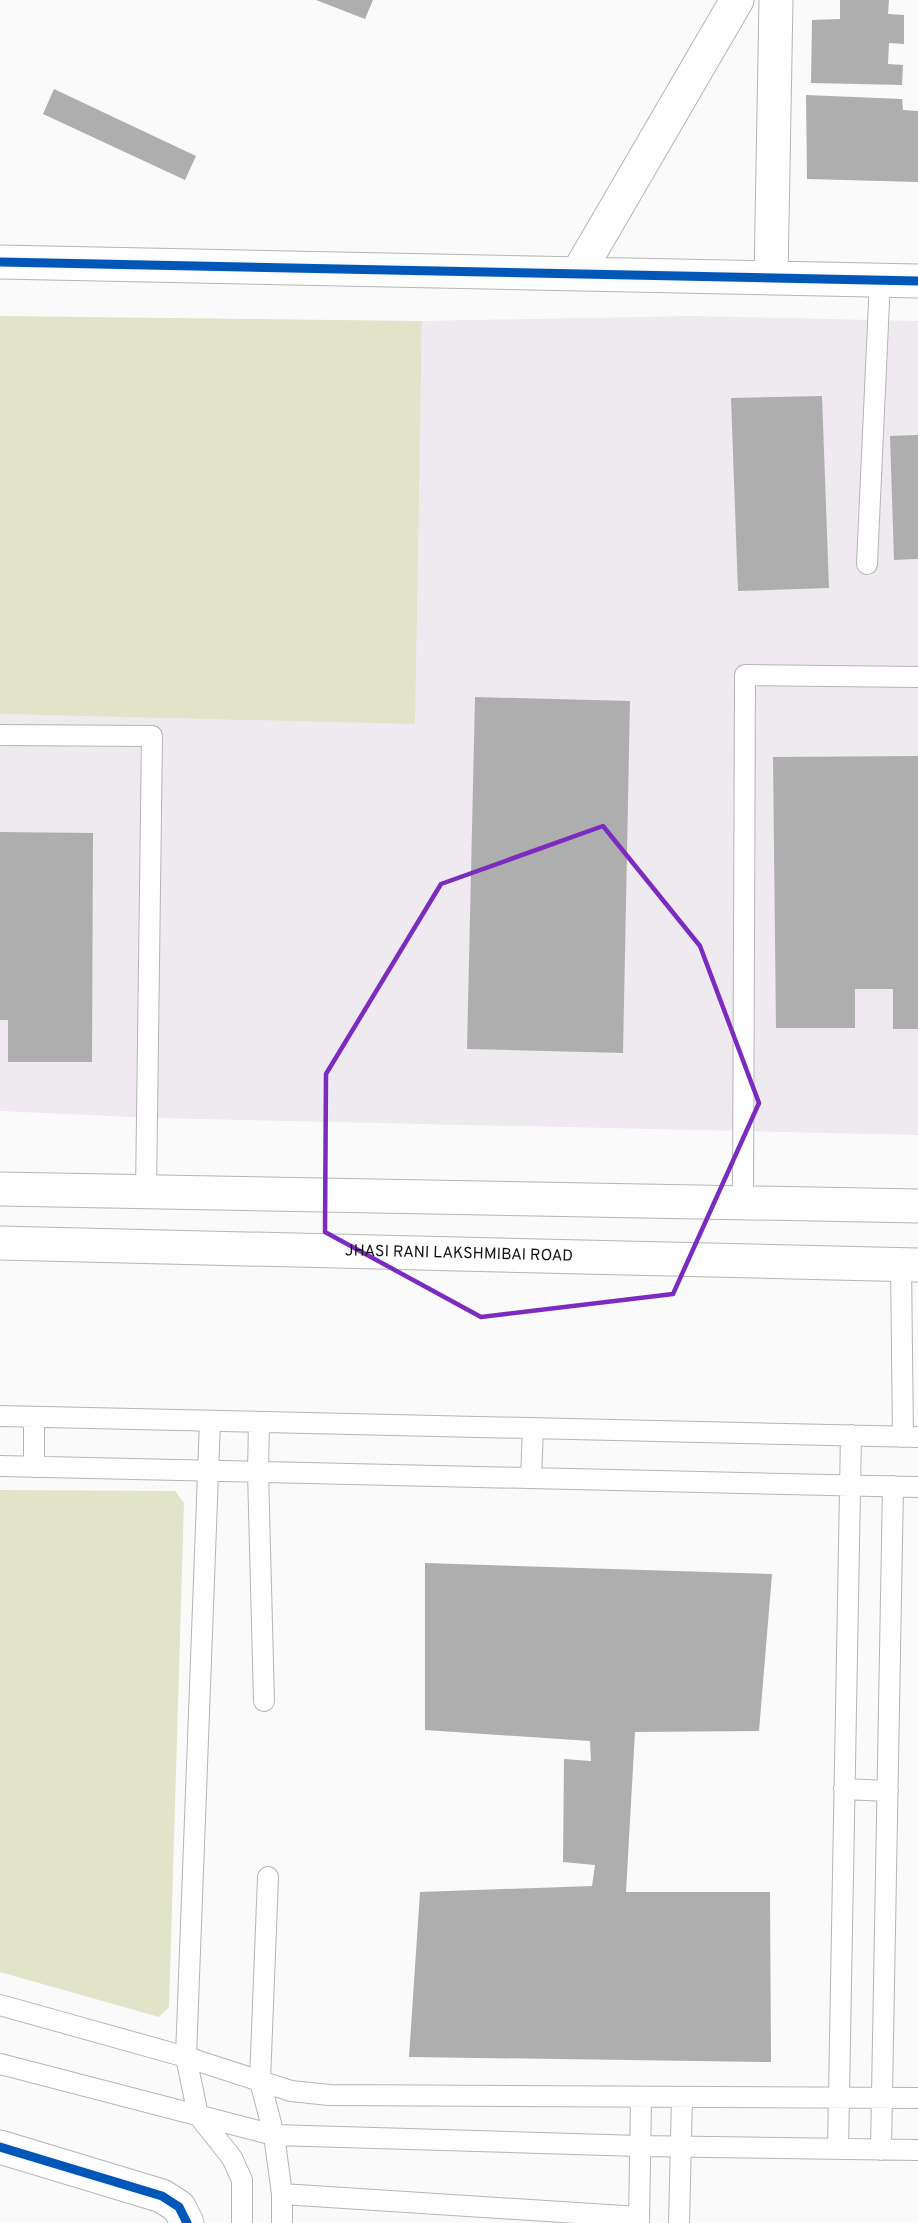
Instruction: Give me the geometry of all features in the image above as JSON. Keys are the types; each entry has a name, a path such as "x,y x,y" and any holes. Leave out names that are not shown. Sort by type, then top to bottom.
{"main road":[{"path":"578,273 737,0"},
{"path":"771,278 776,0"},
{"path":"0,262 918,280"},
{"path":"0,1189 918,1206"},
{"name":"JHASI RANI LAKSHMIBAI ROAD","path":"0,1243 910,1265"},
{"path":"0,2147 162,2196 180,2208 187,2223"}],"lane":[{"path":"867,564 880,280"},
{"path":"743,1203 745,675 918,677"},
{"path":"0,735 152,736 146,1192"},
{"path":"0,1416 910,1437 910,1265"},
{"path":"34,1417 34,1467"},
{"path":"210,1421 210,1471 186,2057 198,2115 232,2158 242,2180 242,2223"},
{"path":"259,1422 258,1472 264,1701"},
{"path":"531,1478 533,1428"},
{"path":"838,2149 851,1435"},
{"path":"0,1466 918,1487"},
{"path":"881,2150 893,1486"},
{"path":"844,1790 888,1791"},
{"path":"268,1876 260,2081 274,2135 282,2194 282,2223"},
{"path":"0,2005 186,2057 291,2091 329,2095 918,2098"},
{"path":"0,2064 274,2135 681,2147 918,2150"},
{"path":"282,2194 639,2220 641,2098"},
{"path":"679,2223 682,2098"}],"highlighted area":[{"path":"603,826 700,946 759,1103 673,1294 481,1317 325,1232 326,1074 441,884"}],"shaded area":[{"path":"691,316 918,321 918,1135 155,1118 0,1111 0,714 414,723 422,321"}],"green space":[{"path":"0,316 422,321 415,724 0,714"},
{"path":"0,1490 175,1491 184,1503 169,2007 159,2017 0,1972"}],"building":[{"path":"316,0 373,0 365,19"},
{"path":"840,0 889,0 888,14 904,15 904,44 889,43 888,64 903,65 902,85 811,83 812,20 840,19"},
{"path":"54,89 196,156 185,180 43,114"},
{"path":"806,95 902,99 903,110 918,111 918,182 807,179"},
{"path":"822,396 829,588 738,591 731,398"},
{"path":"918,435 918,559 894,560 890,436"},
{"path":"475,697 630,701 623,1053 467,1049"},
{"path":"918,756 918,1029 893,1029 893,989 855,989 855,1028 776,1028 773,757"},
{"path":"0,832 93,833 92,1062 8,1062 8,1020 0,1020"},
{"path":"425,1563 772,1574 759,1731 635,1732 626,1892 770,1892 771,2062 409,2057 420,1892 592,1886 595,1865 563,1862 564,1759 591,1761 590,1741 425,1730"}],"cycle path":[{"path":"0,262 918,281"},
{"path":"0,2147 162,2196 179,2207 187,2223"}]}
